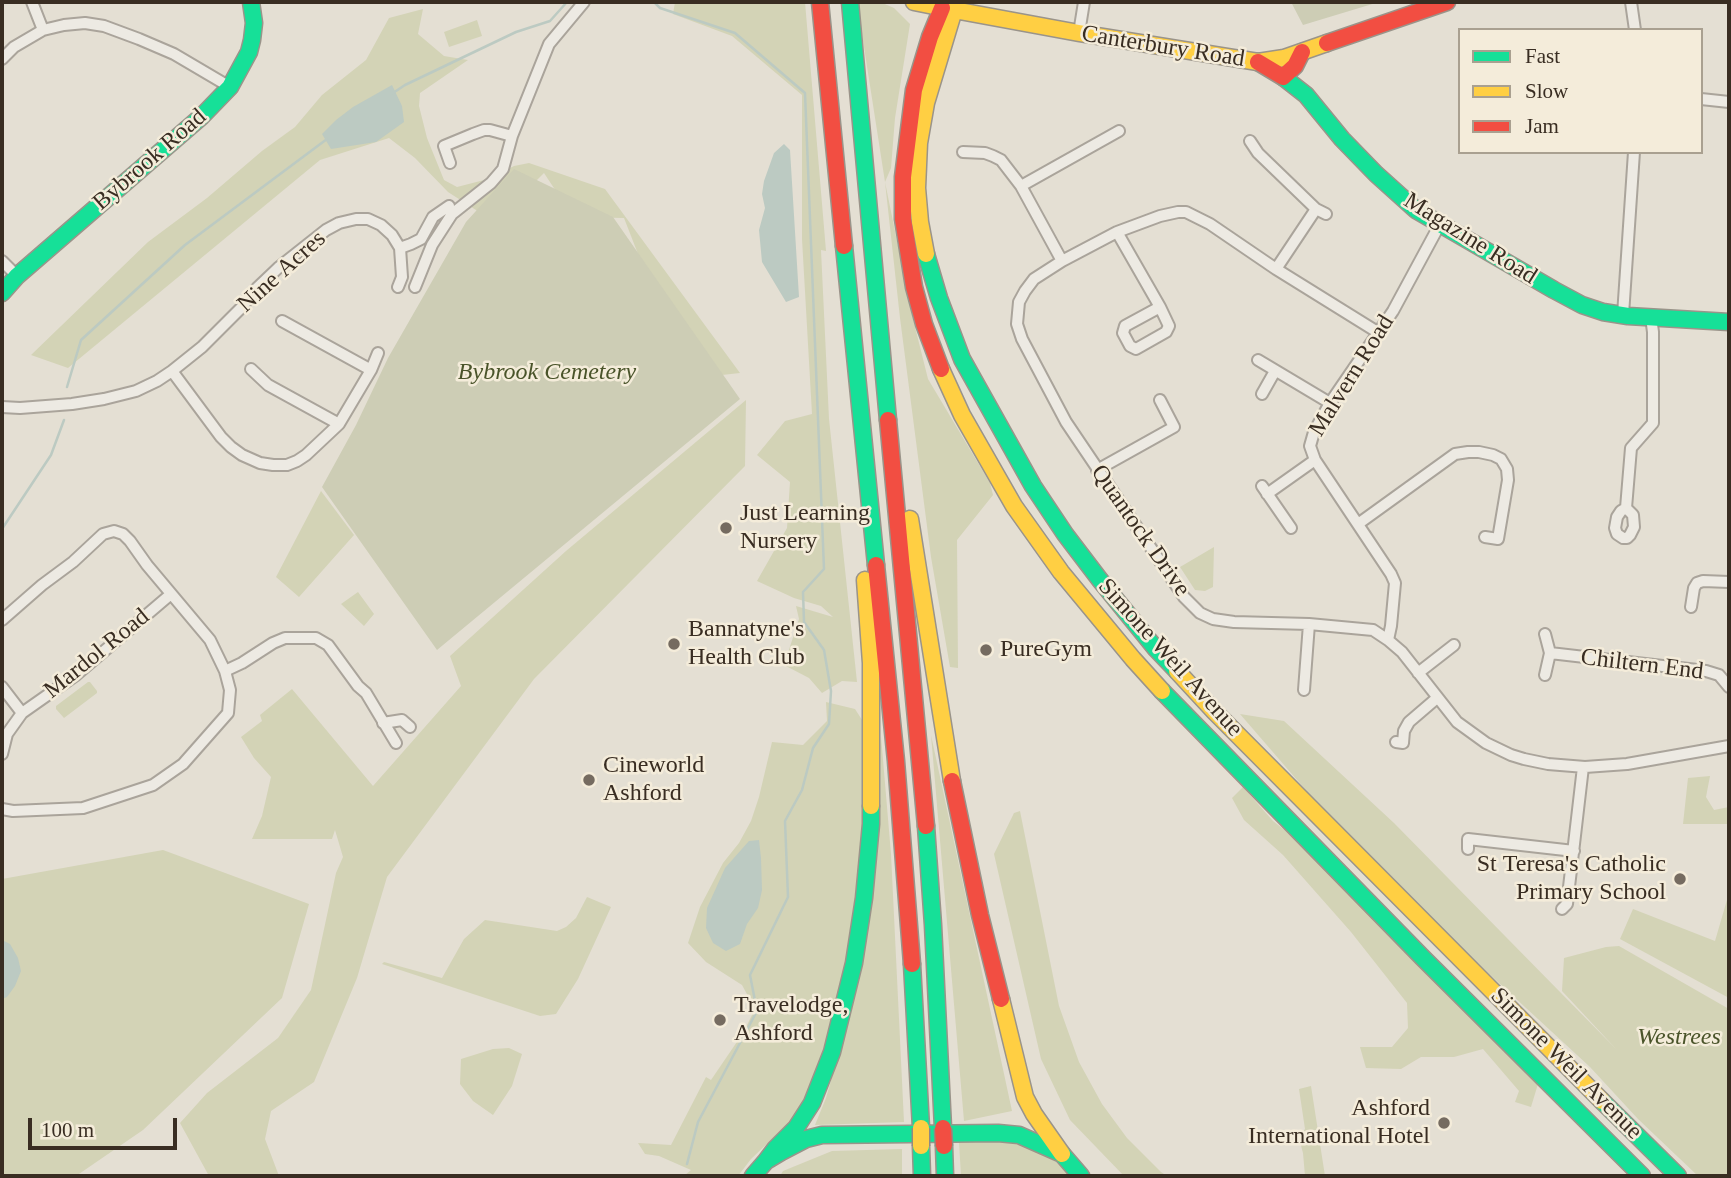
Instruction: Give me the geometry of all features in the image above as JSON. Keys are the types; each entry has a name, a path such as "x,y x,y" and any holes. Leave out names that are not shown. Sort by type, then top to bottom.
{"main road":[{"name":"Bybrook Road","path":"2,293 128,178 202,116 230,87 252,40 254,23 251,2"},
{"path":"820,2 896,761 906,878 922,1176"},
{"path":"850,2 925,811 945,1176"},
{"path":"913,2 928,24 930,37"},
{"name":"Canterbury Road","path":"913,2 1258,62 1284,58 1447,2"},
{"name":"Simone Weil Avenue","path":"948,9 930,37 914,90 903,177 909,264 924,324 941,368 968,427 1014,506 1061,572 1133,659 1188,719 1642,1176"},
{"name":"Simone Weil Avenue","path":"948,9 919,143 917,188 920,222 939,298 962,359 1033,486 1065,534 1156,649 1225,722 1678,1176"},
{"path":"1283,77 1295,66 1302,52"},
{"name":"Magazine Road","path":"1258,62 1306,95 1335,131 1376,174 1416,210 1582,305 1623,315 1729,322"},
{"path":"753,1176 796,1128 811,1103 832,1052 854,963 871,824 871,663 860,510 866,467"},
{"path":"894,479 910,520 948,760 980,915 1025,1097 1034,1115 1081,1176"},
{"path":"766,1161 792,1145 822,1135 998,1132 1019,1135 1046,1146 1095,1176"}],"street":[{"path":"32,2 43,30"},
{"path":"415,287 432,245 452,214 491,183 503,169 512,136 549,44 584,2"},
{"path":"1079,33 1084,2"},
{"path":"1631,2 1635,28"},
{"path":"2,59 14,47 43,30 85,23 122,32 174,54 230,87"},
{"path":"1703,99 1729,102"},
{"path":"450,163 444,146 484,130 512,136"},
{"path":"1021,186 1119,131"},
{"path":"1250,141 1258,153 1315,209 1326,214"},
{"path":"963,152 985,153 1001,160 1021,186 1062,261"},
{"path":"1623,315 1634,154"},
{"path":"398,287 402,277 400,248 421,239 433,217 449,206"},
{"path":"1276,269 1315,209"},
{"name":"Quantock Drive","path":"1379,333 1210,224 1186,212 1170,213 1117,232 1034,279 1019,302 1017,324 1022,339 1066,422 1184,597 1200,613 1213,619 1234,622 1309,624 1373,630 1402,652 1457,722 1493,747 1524,759 1583,767 1626,764 1729,746"},
{"name":"Nine Acres","path":"2,407 72,404 121,396 145,387 172,371 202,347 278,268 339,223 368,219 392,234 400,248"},
{"name":"Malvern Road","path":"1388,640 1395,583 1315,460 1310,446 1330,403 1379,333 1440,224"},
{"path":"1117,232 1160,307"},
{"path":"2,261 18,276"},
{"path":"1626,508 1631,448 1653,423 1651,317"},
{"path":"282,321 371,370"},
{"path":"172,371 221,437 242,455 260,463 287,465 306,454 339,424 378,353"},
{"path":"1258,360 1330,403"},
{"path":"251,369 268,385 339,424"},
{"path":"1262,394 1275,371"},
{"path":"1097,470 1174,427 1160,400"},
{"path":"1358,524 1455,454 1479,452 1501,459 1507,469 1508,480 1498,539 1485,537"},
{"path":"1291,528 1265,490 1315,460"},
{"path":"2,620 103,534 114,531 123,534 130,541 146,565 210,640 225,671 230,691 228,713 183,764 153,785 83,808 13,811 2,809"},
{"path":"1691,607 1693,588 1697,583 1729,582"},
{"name":"Mardol Road","path":"2,754 7,734 22,713 76,675 171,594"},
{"path":"1304,690 1309,624"},
{"name":"Chiltern End","path":"1545,634 1550,653 1545,675"},
{"path":"225,671 285,638 316,638 328,645 351,678 366,693 396,743"},
{"path":"1418,673 1454,645"},
{"name":"Chiltern End","path":"1550,653 1706,671 1719,675 1729,687"},
{"name":"Mardol Road","path":"2,687 22,713"},
{"path":"1403,743 1404,731 1409,722 1437,698"},
{"path":"383,723 402,720 410,727"},
{"path":"1562,909 1567,904 1583,767"},
{"path":"1468,849 1468,839 1574,851"}],"green space":[{"path":"675,2 805,2 826,251 821,250 829,419 857,682 842,681 822,693 809,678 784,665 799,619 796,606 833,617 821,606 794,598 757,581 787,528 790,482 757,455 785,421 812,414 802,239 802,95 732,36 673,14"},
{"path":"857,2 880,2 894,8 910,24 895,118 891,168 885,182"},
{"path":"1291,2 1379,2 1303,25"},
{"path":"423,9 418,34 444,56 468,60 420,93 419,106 427,138 444,180 457,187 488,179 514,166 529,163 605,189 740,373 713,376 654,295 624,218 573,217 544,173 491,226 476,210 448,192 415,158 389,138 320,160 68,368 31,355 148,242 295,127 322,95 366,60 389,18"},
{"path":"477,20 482,36 449,47 444,32"},
{"name":"Bybrook Cemetery","path":"514,169 613,217 740,399 437,650 322,487 388,358 466,222"},
{"path":"885,182 928,379 990,483 993,495 957,540 958,668 950,667 931,557"},
{"path":"746,400 745,466 534,679 387,877 357,978 314,1082 271,1111 265,1139 279,1176 209,1176 180,1123 207,1093 278,1038 311,990 336,873 343,857 335,830 332,839 252,839 262,816 271,777 254,758 241,737 262,721 260,715 292,689 373,786 461,686 450,656 566,551"},
{"path":"321,491 354,535 299,597 276,577"},
{"path":"1214,547 1213,587 1205,591 1195,590 1180,567"},
{"path":"358,592 374,614 364,626 341,604"},
{"path":"88,682 97,693 64,718 56,706"},
{"path":"826,702 855,709 866,726 864,823 854,904 845,965 827,1037 810,1090 795,1117 751,1159 738,1176 684,1176 691,1170 659,1156 645,1154 638,1143 671,1145 706,1077 711,1080 743,1033 755,1009 742,985 706,962 688,943 700,907 723,863 739,843 751,821 772,742 803,745 827,721"},
{"name":"Westrees","path":"1240,714 1284,721 1394,823 1617,1050 1562,991 1564,958 1619,946 1729,1009 1729,1176 1698,1176 1638,1119 1590,1067 1487,972 1329,817"},
{"path":"931,735 1012,1111 964,1121"},
{"path":"881,736 891,854 904,1122 815,1125 826,1098 855,996"},
{"path":"1710,776 1706,797 1714,810 1729,807 1729,824 1683,824 1688,778"},
{"path":"1243,787 1273,821 1300,842 1538,1084 1531,1107 1515,1102 1519,1091 1483,1049 1454,1057 1421,1057 1401,1069 1366,1068 1360,1047 1392,1047 1408,1028 1407,1003 1351,932 1283,855 1244,820 1232,798"},
{"path":"1020,811 1059,1006 1079,1062 1102,1104 1127,1138 1167,1176 1124,1176 1070,1120 1041,1059 994,854 1014,813"},
{"path":"163,850 309,904 282,998 143,1130 76,1176 2,1176 2,879"},
{"path":"1729,893 1729,998 1620,939 1633,909 1715,941"},
{"path":"587,897 611,907 578,979 556,1014 540,1016 382,964 384,962 442,978 464,939 485,920 557,931 576,918"},
{"path":"509,1048 522,1054 512,1086 493,1115 473,1101 460,1084 461,1059 493,1049"},
{"path":"1311,1086 1325,1176 1305,1176 1299,1138 1305,1129 1299,1089"},
{"path":"989,1140 1018,1144 1058,1162 1071,1176 961,1176 959,1142"},
{"path":"902,1149 902,1176 780,1176 783,1171 832,1151"}],"shaded area":[{"path":"392,85 402,106 404,122 376,142 331,149 322,134 353,107"},
{"path":"784,144 790,150 799,297 786,302 762,262 759,230 765,208 762,194 764,181 774,153"},
{"path":"759,840 762,890 758,908 747,924 740,944 726,951 713,943 706,928 707,908 725,868 749,841"},
{"path":"2,940 10,944 18,958 21,971 15,986 7,997 2,999"}],"waterway":[{"path":"393,93 516,32 550,21 567,2"},
{"path":"654,2 660,8 735,33 805,93 824,569 803,592 804,622 824,650 831,691 829,724 813,748 802,790 785,821 788,897 750,975 757,1011 698,1122 687,1164"},
{"path":"67,387 81,340 185,245 327,139"},
{"path":"2,529 51,455 64,420"}],"traffic: fast":[{"path":"2,293 17,276 202,116 230,87 249,52 252,40 254,23 251,2"},
{"path":"850,2 888,420"},
{"path":"1283,77 1306,95 1342,139 1416,210 1554,290 1582,305 1603,312 1729,322"},
{"path":"844,246 876,565"},
{"path":"926,254 962,359 1033,486 1100,580 1177,671"},
{"path":"1162,691 1423,958 1642,1176"},
{"path":"766,1161 796,1128 812,1103 832,1052 854,963 864,898 871,806"},
{"path":"926,826 943,1128"},
{"path":"912,964 921,1128"},
{"path":"1602,1101 1678,1176"},
{"path":"753,1176 766,1161 781,1152 806,1139 822,1135 998,1133 1019,1135 1062,1154 1081,1176"},
{"path":"921,1146 922,1176"},
{"path":"944,1146 945,1176"}],"traffic: slow":[{"path":"914,2 954,10 926,103 919,143 917,188 926,254"},
{"path":"954,10 1258,62 1284,58 1327,43"},
{"path":"941,369 962,415 1014,506 1061,572 1162,691"},
{"path":"910,519 952,781"},
{"path":"865,580 871,663 871,806"},
{"path":"1177,671 1602,1101"},
{"path":"1001,999 1025,1097 1062,1154"},
{"path":"921,1128 921,1146"}],"traffic: jam":[{"path":"820,2 844,246"},
{"path":"1327,43 1447,2"},
{"path":"941,369 914,287 903,219 903,177 914,90 942,8"},
{"path":"1258,62 1283,77 1295,66 1302,52"},
{"path":"888,420 926,826"},
{"path":"876,565 896,761 912,964"},
{"path":"952,781 1001,999"},
{"path":"943,1128 944,1146"}],"place":[{"name":"Just Learning Nursery","path":"726,528"},
{"name":"Bannatyne's Health Club","path":"674,644"},
{"name":"PureGym","path":"986,650"},
{"name":"Cineworld Ashford","path":"589,780"},
{"name":"St Teresa's Catholic Primary School","path":"1680,879"},
{"name":"Travelodge, Ashford","path":"720,1020"},
{"name":"Ashford International Hotel","path":"1444,1123"}]}
